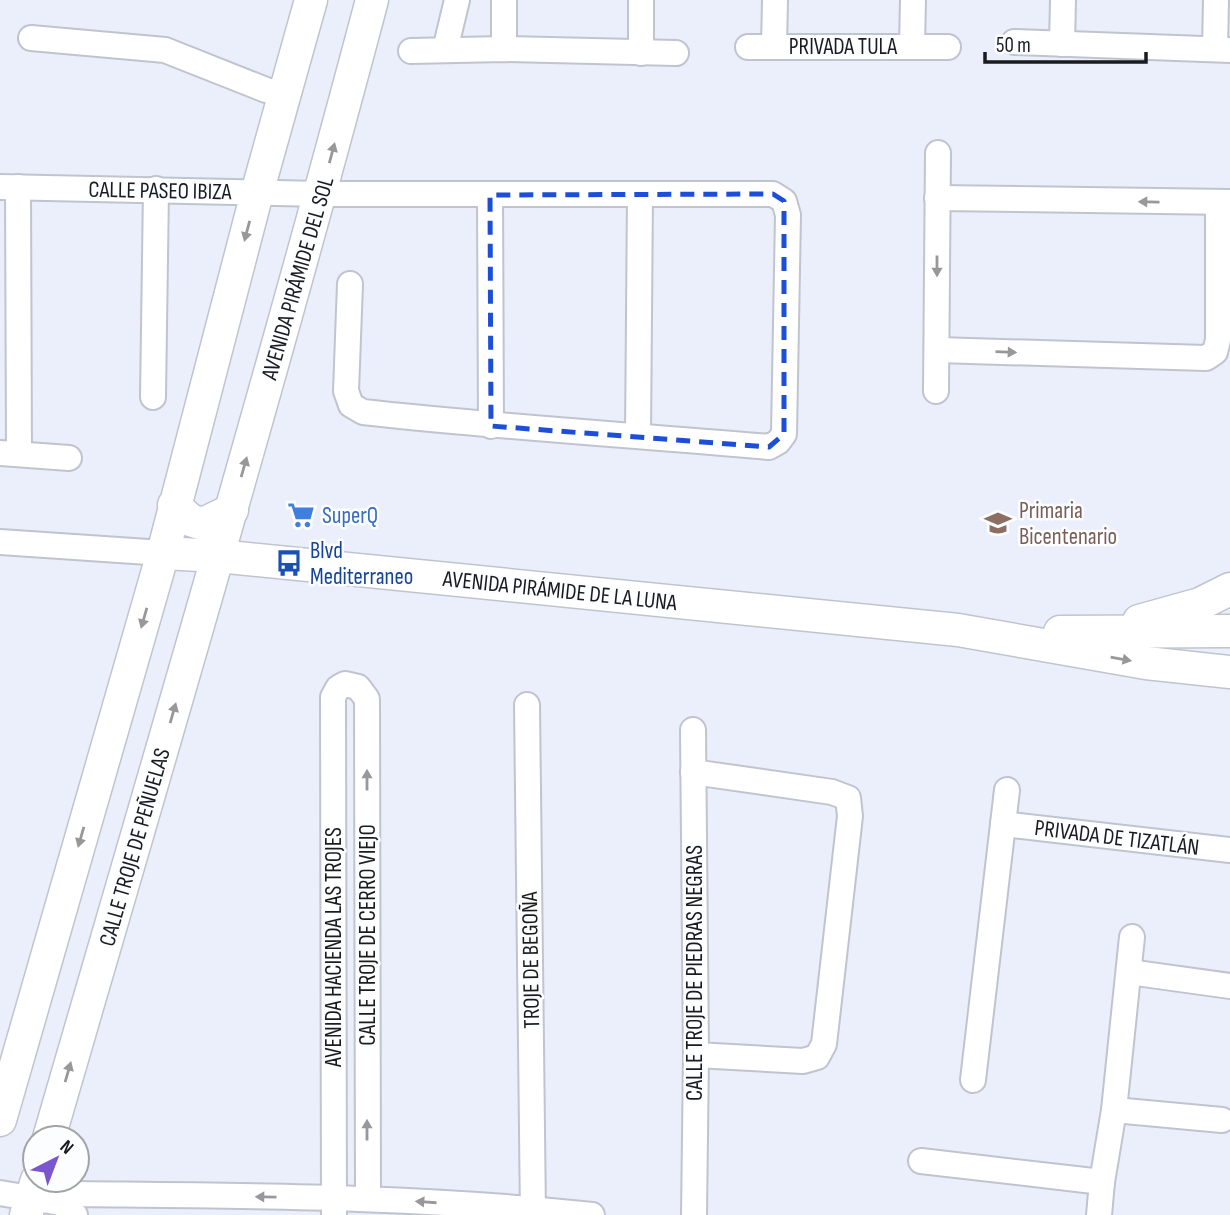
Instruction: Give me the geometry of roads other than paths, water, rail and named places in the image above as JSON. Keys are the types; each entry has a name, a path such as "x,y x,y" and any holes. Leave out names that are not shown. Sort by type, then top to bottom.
{"street":[{"path":"0,1120 163,553 257,193 311,0"},
{"name":"AVENIDA PIRÁMIDE DEL SOL","path":"218,556 321,194 372,0"},
{"path":"445,50 457,0"},
{"path":"504,0 504,50"},
{"path":"640,0 641,53"},
{"name":"PRIVADA TULA","path":"774,46 775,0"},
{"name":"PRIVADA TULA","path":"912,46 913,0"},
{"path":"1062,44 1063,0"},
{"path":"1014,42 1223,50 1221,12"},
{"path":"31,38 165,50 284,95"},
{"name":"PRIVADA TULA","path":"748,47 948,47"},
{"path":"411,51 676,53"},
{"path":"936,391 938,153"},
{"path":"9,187 9,454 69,458"},
{"name":"CALLE PASEO IBIZA","path":"9,187 321,194 773,194 784,201 788,215 784,434 778,442 768,447 638,435"},
{"path":"153,397 156,189"},
{"path":"489,195 491,426"},
{"path":"350,284 346,391 351,405 363,412 491,426 638,435 640,195"},
{"path":"937,198 1224,202 1218,340 1215,352 1206,358 938,350"},
{"path":"174,505 190,520 203,524 232,510"},
{"path":"0,542 163,553"},
{"name":"AVENIDA PIRÁMIDE DE LA LUNA","path":"163,553 218,556 958,630 1146,663 1230,672"},
{"name":"CALLE TROJE DE PEÑUELAS","path":"53,1124 218,556"},
{"path":"1097,633 1200,604 1230,589"},
{"name":"AVENIDA PIRÁMIDE DE LA LUNA","path":"958,630 1097,633 1230,631"},
{"name":"CALLE TROJE DE CERRO VIEJO","path":"345,684 358,687 367,699 368,1198"},
{"name":"AVENIDA HACIENDA LAS TROJES","path":"334,1206 333,698 338,688 345,684"},
{"name":"TROJE DE BEGOÑA","path":"527,705 533,1212"},
{"name":"CALLE TROJE DE PIEDRAS NEGRAS","path":"693,730 696,1055 694,1215"},
{"path":"693,772 832,792 848,798 850,816 824,1044 817,1057 803,1061 696,1055"},
{"path":"973,1080 1007,790"},
{"name":"PRIVADA DE TIZATLÁN","path":"1003,824 1230,850"},
{"path":"1099,1215 1114,1110 1132,937"},
{"path":"1129,972 1230,986"},
{"path":"1114,1110 1222,1120"},
{"path":"921,1161 1102,1182"},
{"path":"0,1193 46,1202 76,1194 334,1206 368,1198 592,1215"}],"place":[{"name":"SuperQ","path":"301,515"},
{"name":"Primaria Bicentenario","path":"998,523"},
{"name":"Blvd Mediterraneo","path":"289,563"}]}
